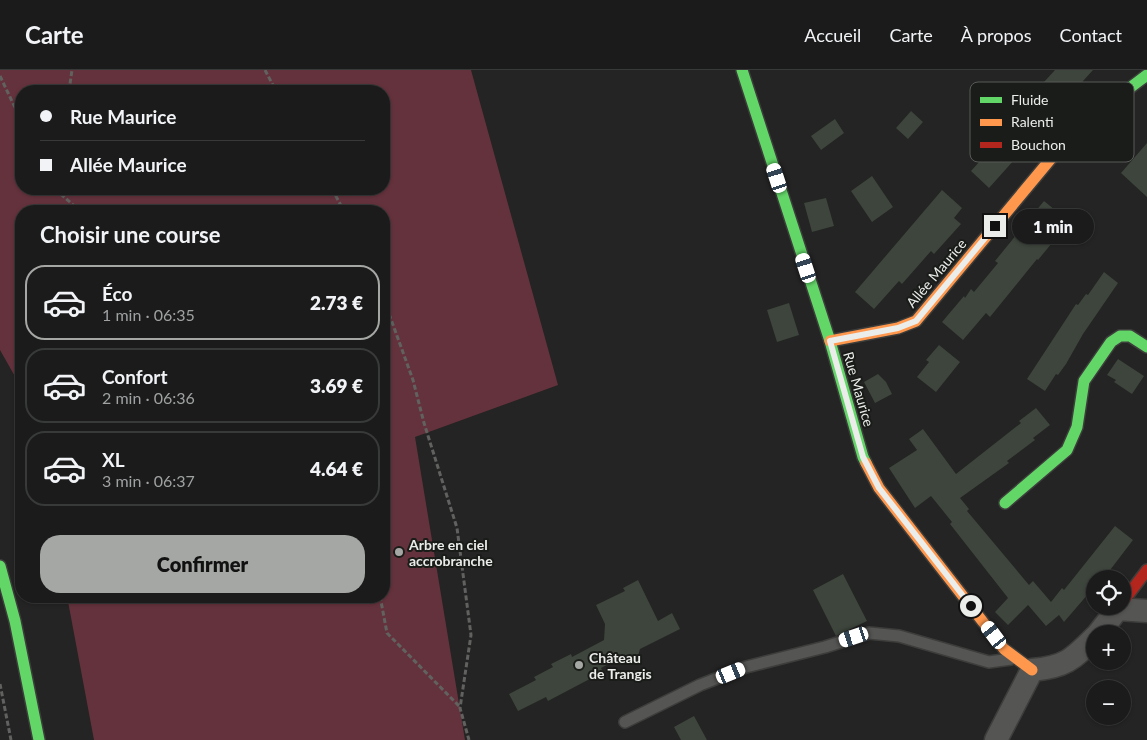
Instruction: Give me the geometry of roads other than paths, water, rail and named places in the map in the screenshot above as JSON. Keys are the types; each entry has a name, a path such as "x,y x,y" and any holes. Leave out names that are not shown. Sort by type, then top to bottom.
{"street":[{"name":"Rue Maurice","path":"742,70 830,341 863,457 879,488 1004,649 1025,664"},
{"name":"Allée Maurice","path":"1134,85 1147,75"},
{"name":"Allée Maurice","path":"830,341 898,328 916,321 1049,162"},
{"path":"1005,503 1068,450 1077,427 1084,381 1111,342 1120,336 1130,336 1147,347"},
{"path":"0,566 15,621 39,740"},
{"path":"1131,591 1147,570"},
{"path":"1131,608 1147,611"},
{"path":"1105,625 1113,615"},
{"path":"996,740 1025,664 1052,668 1073,659 1086,647"}],"lane":[{"path":"625,722 700,685 746,666 825,647 869,633 899,636 989,662 1025,664"}],"place":[{"name":"Arbre en ciel accrobranche","path":"399,552"},
{"name":"Château de Trangis","path":"579,665"}]}
